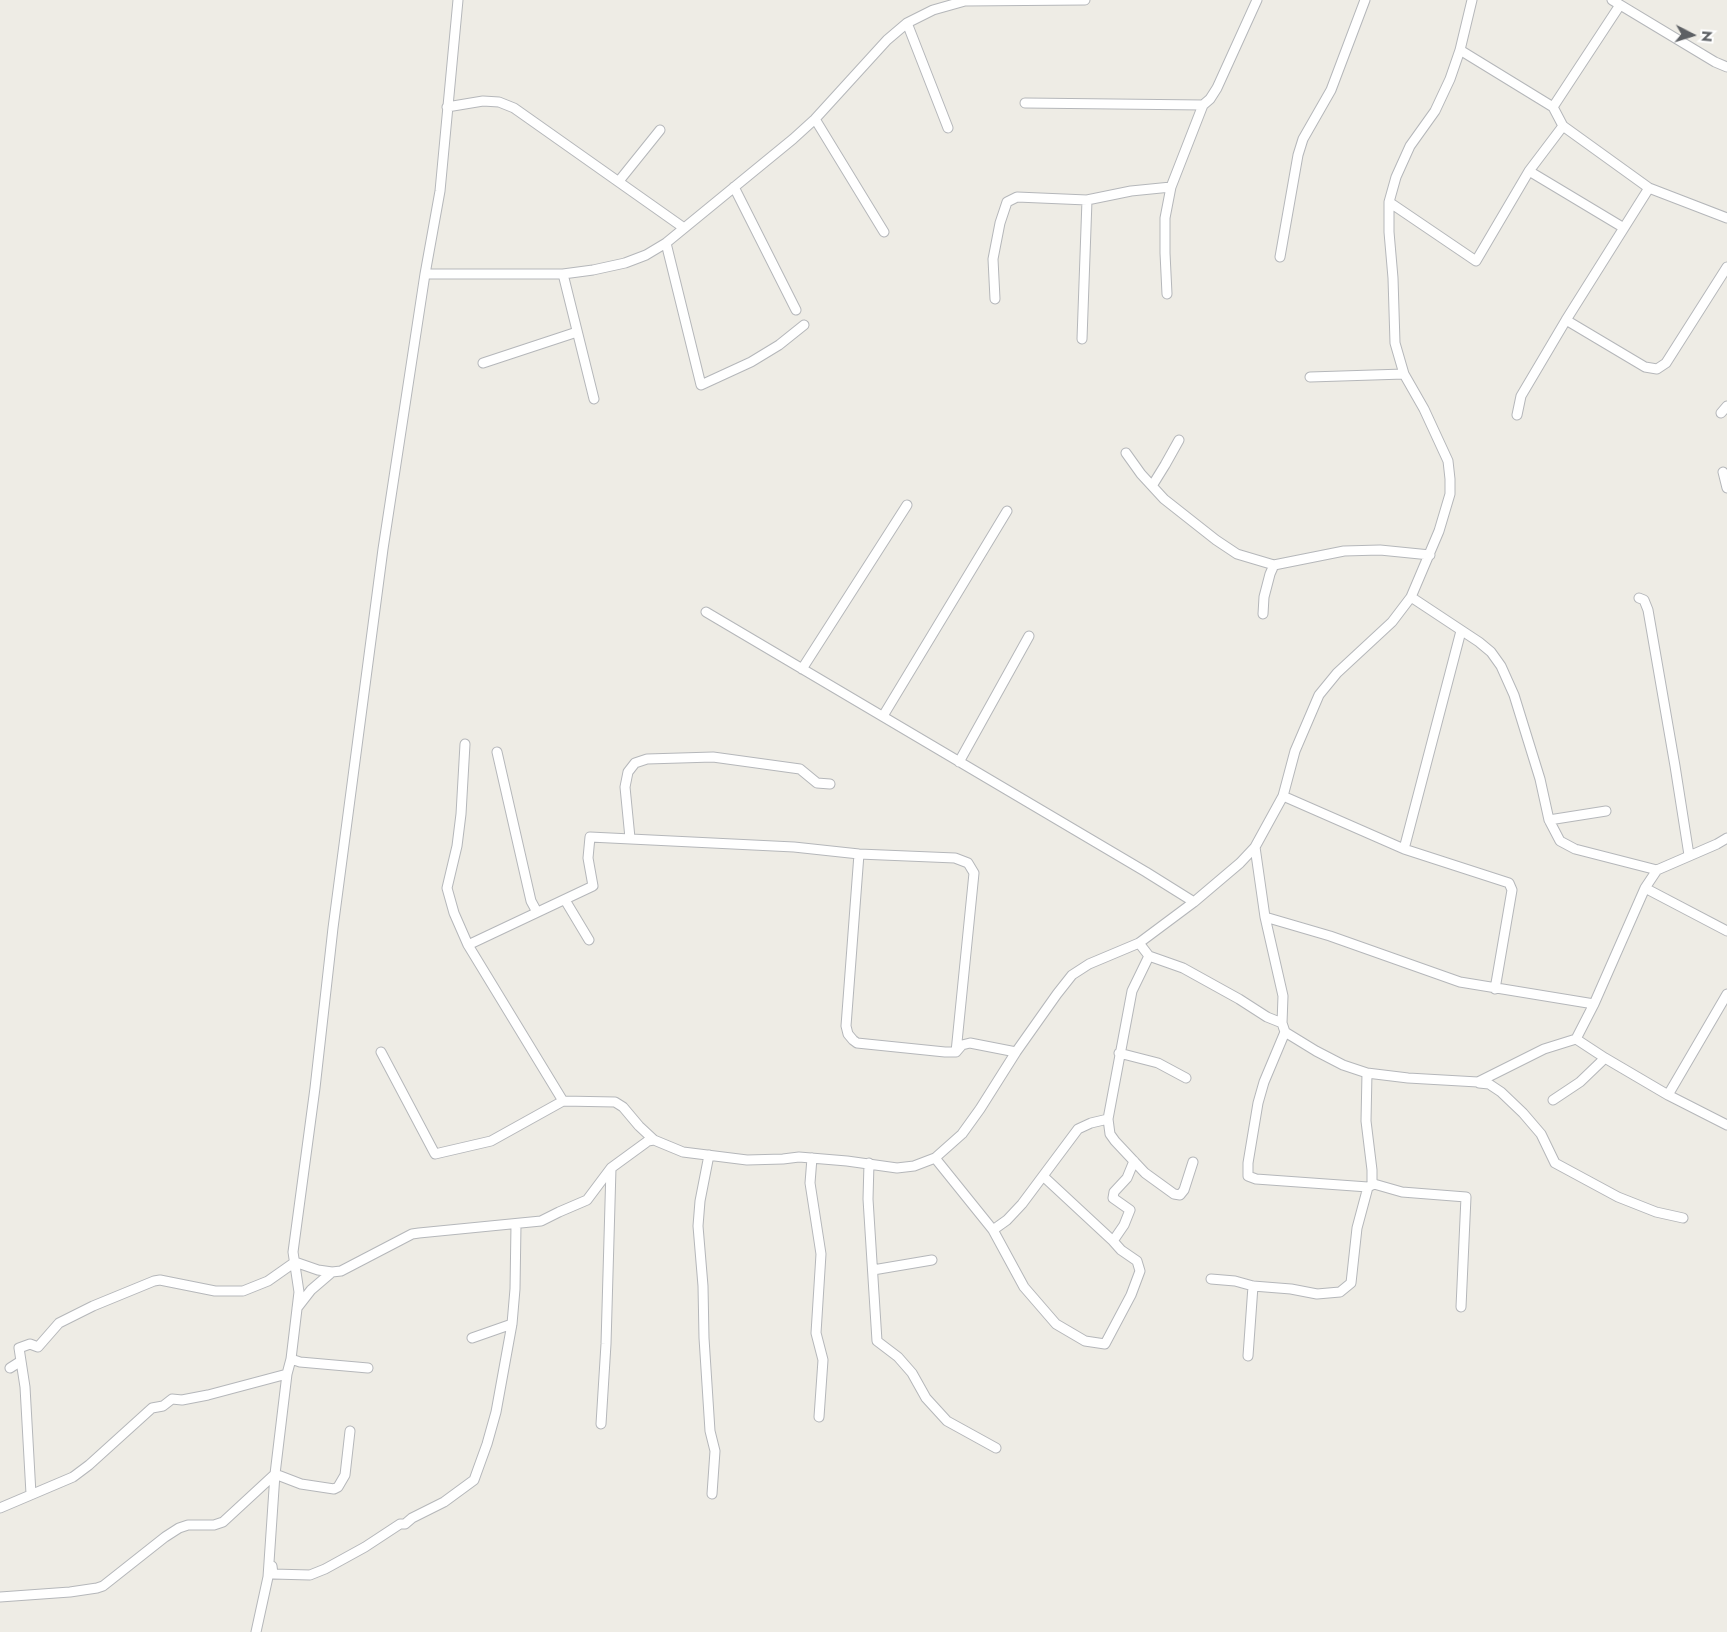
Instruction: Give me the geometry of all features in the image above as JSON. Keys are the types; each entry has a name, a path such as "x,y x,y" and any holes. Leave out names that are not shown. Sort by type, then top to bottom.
{"street":[{"path":"256,1632 268,1577 275,1474 287,1374 292,1359 299,1292 293,1252 316,1088 333,928 379,578 425,274 440,191 458,0"},
{"path":"425,274 563,274 625,263 646,255 666,244 815,119 887,40 907,23 933,10 965,1 1085,0"},
{"path":"1167,294 1165,218 1172,187 1203,105 1210,99 1217,88 1257,0"},
{"path":"1280,257 1298,155 1303,139 1331,90 1366,0"},
{"path":"381,1052 435,1154 491,1142 563,1100 615,1102 623,1107 654,1140 683,1152 746,1160 812,1158 897,1168 914,1166 935,1158 962,1134 1016,1052 1072,975 1089,964 1139,943 1194,902 1240,863 1255,847 1283,796 1295,751 1319,695 1337,673 1392,622 1411,597 1430,555 1450,494 1448,461 1428,418 1404,374 1395,343 1389,202 1396,177 1410,146 1435,110 1450,79 1460,50 1472,0"},
{"path":"1553,107 1616,2 1715,62 1727,67"},
{"path":"907,23 948,128"},
{"path":"1460,50 1553,107 1563,126 1649,188 1727,218"},
{"path":"447,107 483,101 499,102 514,108 684,228"},
{"path":"1025,102 1203,105"},
{"path":"815,119 884,232"},
{"path":"1389,202 1476,261 1529,171 1563,126"},
{"path":"619,181 660,130"},
{"path":"1529,171 1624,228"},
{"path":"734,187 796,310"},
{"path":"995,299 993,259 1000,223 1008,202 1018,197 1087,200 1131,191 1172,187"},
{"path":"1517,415 1521,396 1566,320 1649,188"},
{"path":"1082,339 1087,200"},
{"path":"666,244 701,384 751,362 779,345 804,325"},
{"path":"1566,320 1644,367 1656,369 1666,363 1727,267"},
{"path":"563,274 594,399"},
{"path":"483,363 577,332"},
{"path":"1310,377 1404,374"},
{"path":"1152,486 1179,440"},
{"path":"1126,453 1141,474 1164,499 1237,554 1274,565 1344,551 1380,550 1430,555"},
{"path":"1723,472 1727,488"},
{"path":"802,669 907,505"},
{"path":"882,716 1007,511"},
{"path":"1263,614 1264,597 1274,565"},
{"path":"1411,597 1485,647 1501,666 1514,695 1530,743 1550,820 1560,841 1575,849 1657,870"},
{"path":"1639,598 1644,600 1648,610 1689,855"},
{"path":"706,612 1194,902"},
{"path":"1404,849 1461,632"},
{"path":"959,762 1029,636"},
{"path":"465,744 461,814 457,846 448,888 454,913 468,945 563,1100"},
{"path":"497,752 531,901 537,912"},
{"path":"630,838 625,787 628,772 635,763 647,759 713,758 800,769 817,783 830,784"},
{"path":"1283,796 1404,849 1508,883 1512,890 1494,989"},
{"path":"1550,820 1606,811"},
{"path":"468,945 593,886 588,858 590,837 794,847 859,854 955,858 968,863 974,873 956,1052"},
{"path":"1478,1082 1544,1048 1576,1039 1594,1004 1645,888 1657,870 1718,844 1727,838"},
{"path":"1255,847 1265,917 1283,996 1283,1027 1258,1103 1248,1163 1248,1176 1256,1179 1371,1186 1402,1192 1466,1197 1462,1307"},
{"path":"859,854 846,1026 848,1034 857,1043 956,1052"},
{"path":"1645,888 1727,931"},
{"path":"565,900 589,940"},
{"path":"1265,917 1330,936 1460,982 1594,1004"},
{"path":"1139,943 1149,956 1183,968 1239,998 1316,1051 1343,1065 1368,1073 1417,1079 1489,1084 1524,1113 1541,1134 1555,1163 1618,1197 1656,1212 1683,1218"},
{"path":"1149,956 1132,991 1108,1119 1110,1134 1115,1142 1145,1173 1174,1194 1180,1195 1184,1190 1193,1162"},
{"path":"1668,1094 1727,994"},
{"path":"1576,1039 1605,1058 1727,1126"},
{"path":"956,1052 962,1045 970,1043 1016,1052"},
{"path":"1119,1053 1158,1063 1186,1078"},
{"path":"1553,1100 1580,1082 1605,1058"},
{"path":"1211,1279 1236,1281 1253,1286 1290,1289 1317,1294 1340,1292 1350,1283 1357,1228 1372,1181 1366,1121 1368,1073"},
{"path":"993,1230 1022,1204 1078,1129 1091,1123 1108,1119"},
{"path":"295,1262 318,1270 341,1271 419,1232 516,1225 541,1221 587,1200 611,1168 648,1141 654,1140"},
{"path":"709,1155 700,1201 698,1226 704,1286 704,1338 710,1431 715,1451 712,1494"},
{"path":"812,1158 810,1183 821,1254 816,1333 823,1360 819,1417"},
{"path":"935,1158 993,1230 1024,1287 1056,1324 1085,1341 1105,1344 1131,1294 1140,1271 1137,1261 1121,1250 1114,1241 1043,1176"},
{"path":"1114,1241 1124,1225 1130,1210 1113,1198 1114,1192 1127,1178 1134,1161"},
{"path":"869,1164 868,1199 877,1341 898,1357 912,1373 926,1398 947,1421 996,1448"},
{"path":"600,1424 606,1344 611,1168"},
{"path":"270,1546 273,1574 310,1575 340,1561 400,1524 405,1524 412,1518 444,1502 474,1480 488,1444 496,1412 512,1324 515,1289 516,1225"},
{"path":"873,1270 932,1260"},
{"path":"31,1494 26,1387 19,1348 30,1344 38,1346 59,1323 92,1306 147,1283 160,1280 215,1291 243,1291 268,1282 295,1262"},
{"path":"297,1308 311,1290 332,1272"},
{"path":"1248,1356 1253,1286"},
{"path":"472,1338 512,1324"},
{"path":"292,1359 300,1362 368,1368"},
{"path":"10,1368 21,1361"},
{"path":"0,1508 74,1477 152,1408 163,1406 172,1399 182,1400 208,1395 287,1374"},
{"path":"275,1474 301,1484 329,1489 338,1487 345,1475 350,1431"},
{"path":"0,1597 70,1592 103,1586 179,1528 188,1525 214,1525 223,1522 275,1474"}]}
